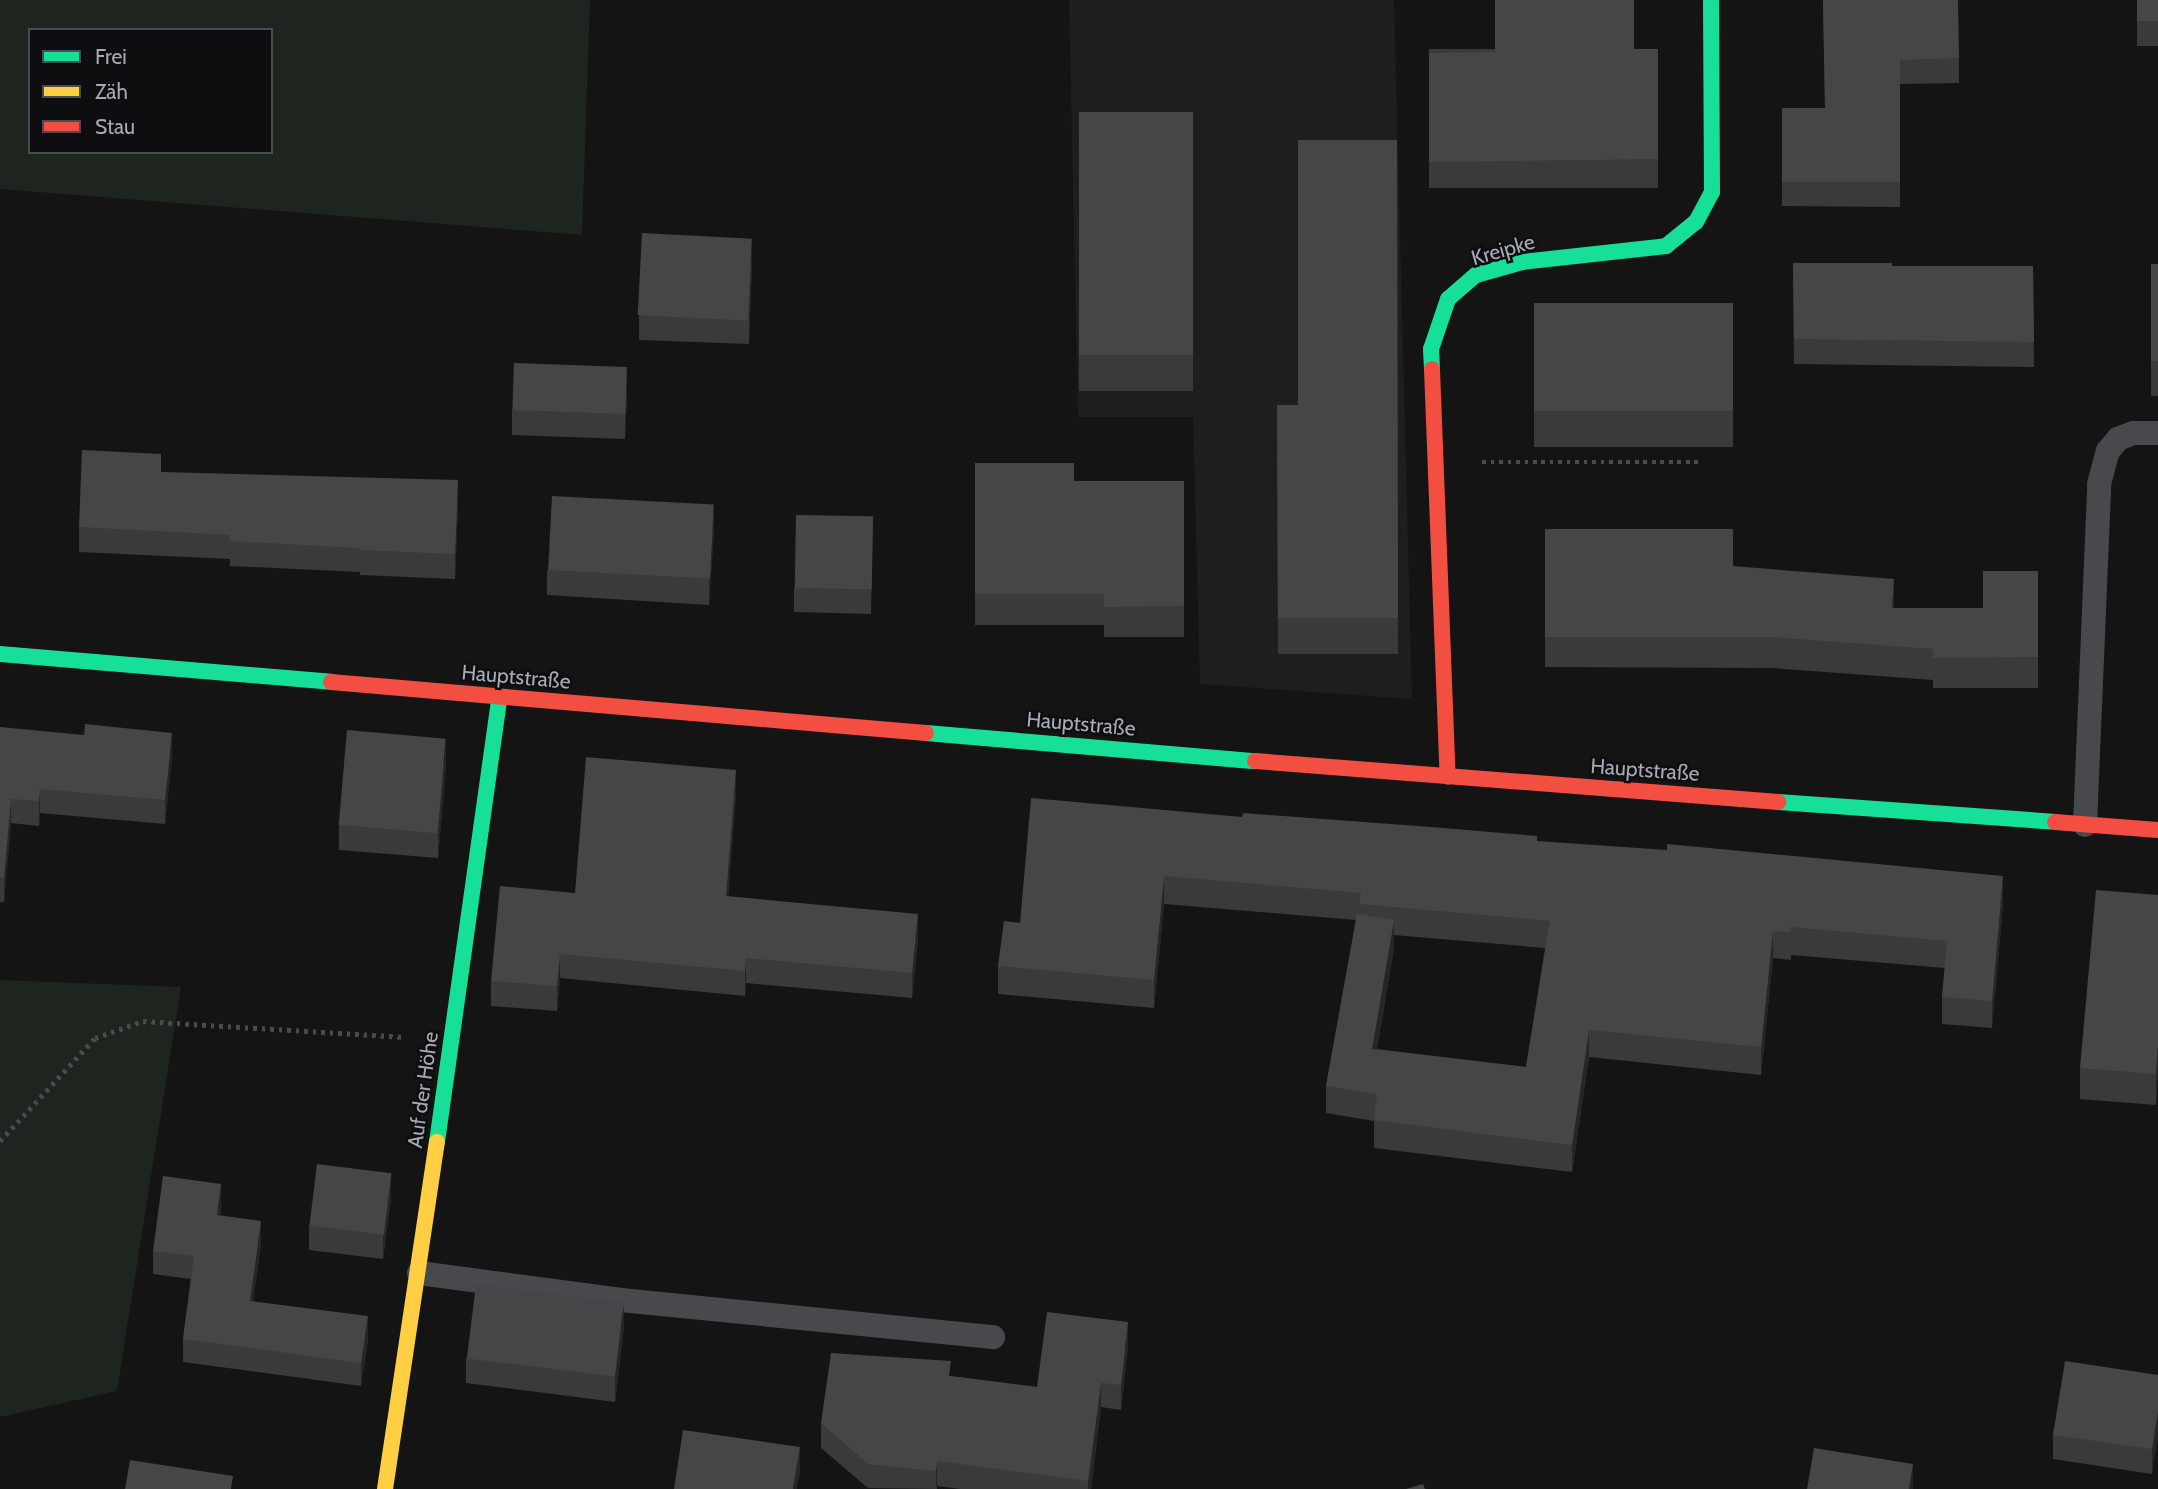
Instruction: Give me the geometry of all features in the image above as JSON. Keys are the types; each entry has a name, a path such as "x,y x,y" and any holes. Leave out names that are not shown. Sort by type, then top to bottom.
{"main road":[{"name":"Kreipke","path":"1448,776 1431,349 1448,299 1476,275 1522,262 1666,246 1696,222 1712,192 1711,0"},
{"name":"Hauptstraße","path":"0,654 1448,776 2158,830"},
{"name":"Auf der Höhe","path":"385,1489 419,1273 500,696"}],"lane":[{"path":"2085,825 2099,484 2108,451 2118,439 2133,433 2158,433"},
{"path":"419,1273 621,1300 993,1337"}],"path":[{"path":"1435,461 1701,462"},
{"path":"0,1141 95,1038 143,1021 452,1039"}],"shaded area":[{"path":"0,0 590,0 582,235 0,189"},
{"path":"1069,0 1394,0 1412,699 1200,684 1193,417 1078,417"},
{"path":"0,980 181,987 117,1391 0,1417"}],"building":[{"path":"1495,0 1634,0 1634,49 1658,49 1658,159 1429,162 1429,53 1495,52"},
{"path":"1823,0 1958,0 1959,58 1900,60 1900,182 1782,182 1782,108 1825,108"},
{"path":"2137,0 2158,0 2158,21 2137,21"},
{"path":"1079,112 1193,112 1193,355 1079,355"},
{"path":"1298,140 1397,140 1398,618 1278,618 1277,405 1298,405"},
{"path":"642,233 752,239 748,321 638,315"},
{"path":"1793,263 2033,266 2034,342 1794,339"},
{"path":"2151,264 2158,264 2158,361 2151,361"},
{"path":"1534,303 1733,303 1733,411 1534,411"},
{"path":"514,363 627,367 625,414 512,410"},
{"path":"82,450 161,454 161,472 458,480 455,554 230,541 230,535 79,527"},
{"path":"975,463 1074,463 1074,481 1184,481 1184,606 1104,607 1104,594 975,594"},
{"path":"552,496 714,504 710,578 548,570"},
{"path":"796,515 873,516 872,589 795,588"},
{"path":"1545,529 1733,529 1733,566 1894,579 1892,608 1983,608 1983,571 2038,571 2038,657 1933,658 1933,649 1772,637 1545,637"},
{"path":"85,724 172,733 165,800 40,789 39,801 11,799 4,878 0,877 0,727 84,735"},
{"path":"347,730 446,739 437,833 339,825"},
{"path":"586,757 736,770 726,896 918,914 912,973 746,958 745,971 560,954 557,986 491,981 500,886 575,893"},
{"path":"1031,798 1242,817 1243,813 1537,836 1537,841 1667,850 1667,844 2003,876 1992,1001 1942,997 1947,941 1791,927 1791,932 1773,931 1761,1047 1589,1030 1572,1145 1374,1120 1377,1094 1326,1086 1357,914 1394,920 1372,1049 1526,1067 1550,921 1359,904 1361,893 1164,876 1154,980 998,966 1004,921 1020,923"},
{"path":"2096,890 2158,895 2156,1074 2080,1068"},
{"path":"317,1164 391,1173 384,1235 309,1226"},
{"path":"163,1176 221,1184 217,1215 261,1221 250,1301 368,1316 361,1363 183,1339 194,1256 153,1251"},
{"path":"476,1284 624,1302 615,1377 467,1358"},
{"path":"1047,1312 1128,1322 1121,1385 1101,1383 1088,1481 937,1461 936,1471 868,1464 821,1423 831,1353 951,1361 949,1376 1037,1387"},
{"path":"2065,1361 2158,1375 2158,1412 2152,1449 2053,1435"},
{"path":"683,1430 800,1447 793,1489 674,1489"},
{"path":"1814,1448 1913,1464 1909,1489 1807,1489"},
{"path":"130,1460 233,1476 231,1489 125,1489"},
{"path":"1423,1484 1425,1489 1406,1489"}],"traffic: fast":[{"path":"1432,369 1431,349 1448,299 1476,275 1522,262 1666,246 1696,222 1712,192 1711,0"},
{"path":"0,654 331,682"},
{"path":"437,1142 500,696"},
{"path":"926,733 1255,761"},
{"path":"1778,802 2055,822"}],"traffic: slow":[{"path":"385,1489 437,1142"}],"traffic: jam":[{"path":"1432,369 1448,777"},
{"path":"331,682 926,733"},
{"path":"1255,761 1778,802"},
{"path":"2055,822 2158,830"}]}
